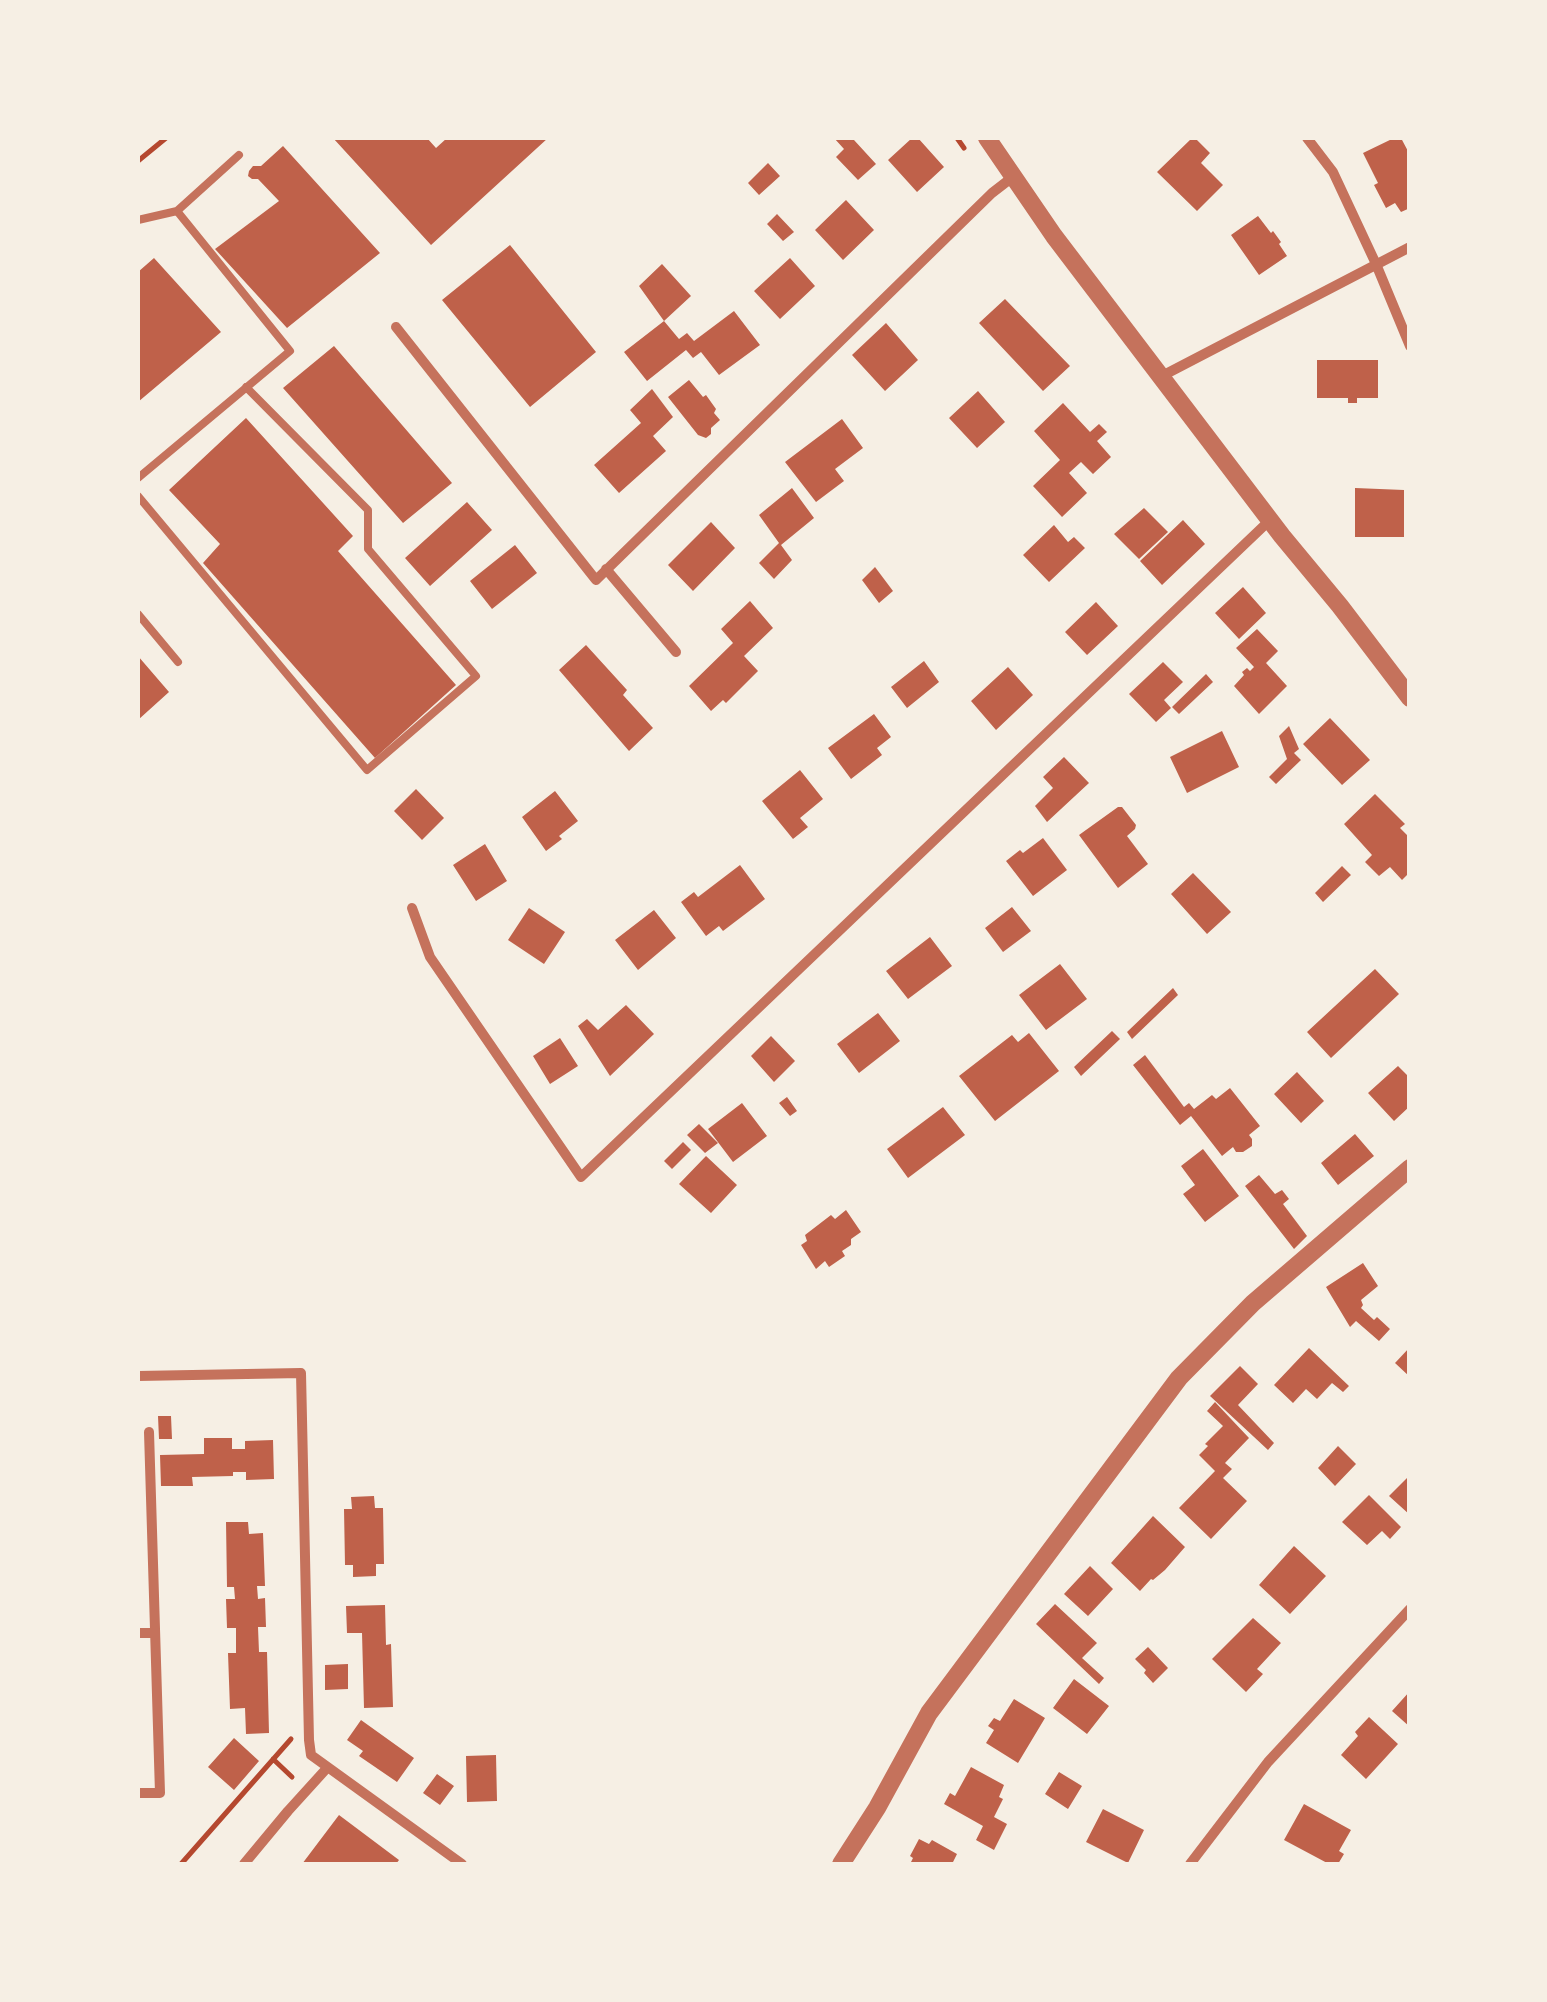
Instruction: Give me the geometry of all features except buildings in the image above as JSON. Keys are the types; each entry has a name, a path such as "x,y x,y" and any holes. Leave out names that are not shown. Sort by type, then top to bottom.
{"street":[{"path":"987,138 1054,236 1410,698"},
{"path":"1307,138 1332,172 1410,346"},
{"path":"396,327 596,580 992,193 1014,176"},
{"path":"1160,376 1410,247"},
{"path":"412,908 430,957 581,1177 1270,520"},
{"path":"606,569 676,652"},
{"path":"841,1864 930,1712 1179,1378 1253,1303 1410,1168"},
{"path":"138,1376 301,1373 311,1755 462,1864"},
{"path":"138,1794 160,1794 149,1432"},
{"path":"1190,1864 1268,1762 1410,1610"},
{"path":"138,1633 154,1633"},
{"path":"244,1864 327,1768"}],"lane":[{"path":"138,220 177,211 239,155"},
{"path":"138,478 290,351 177,211"},
{"path":"138,496 366,770 476,676 368,549 368,510 246,387"},
{"path":"138,614 178,662"}],"path":[{"path":"138,162 166,138"},
{"path":"181,1864 290,1739 309,1740"},
{"path":"273,1759 307,1791"}]}
